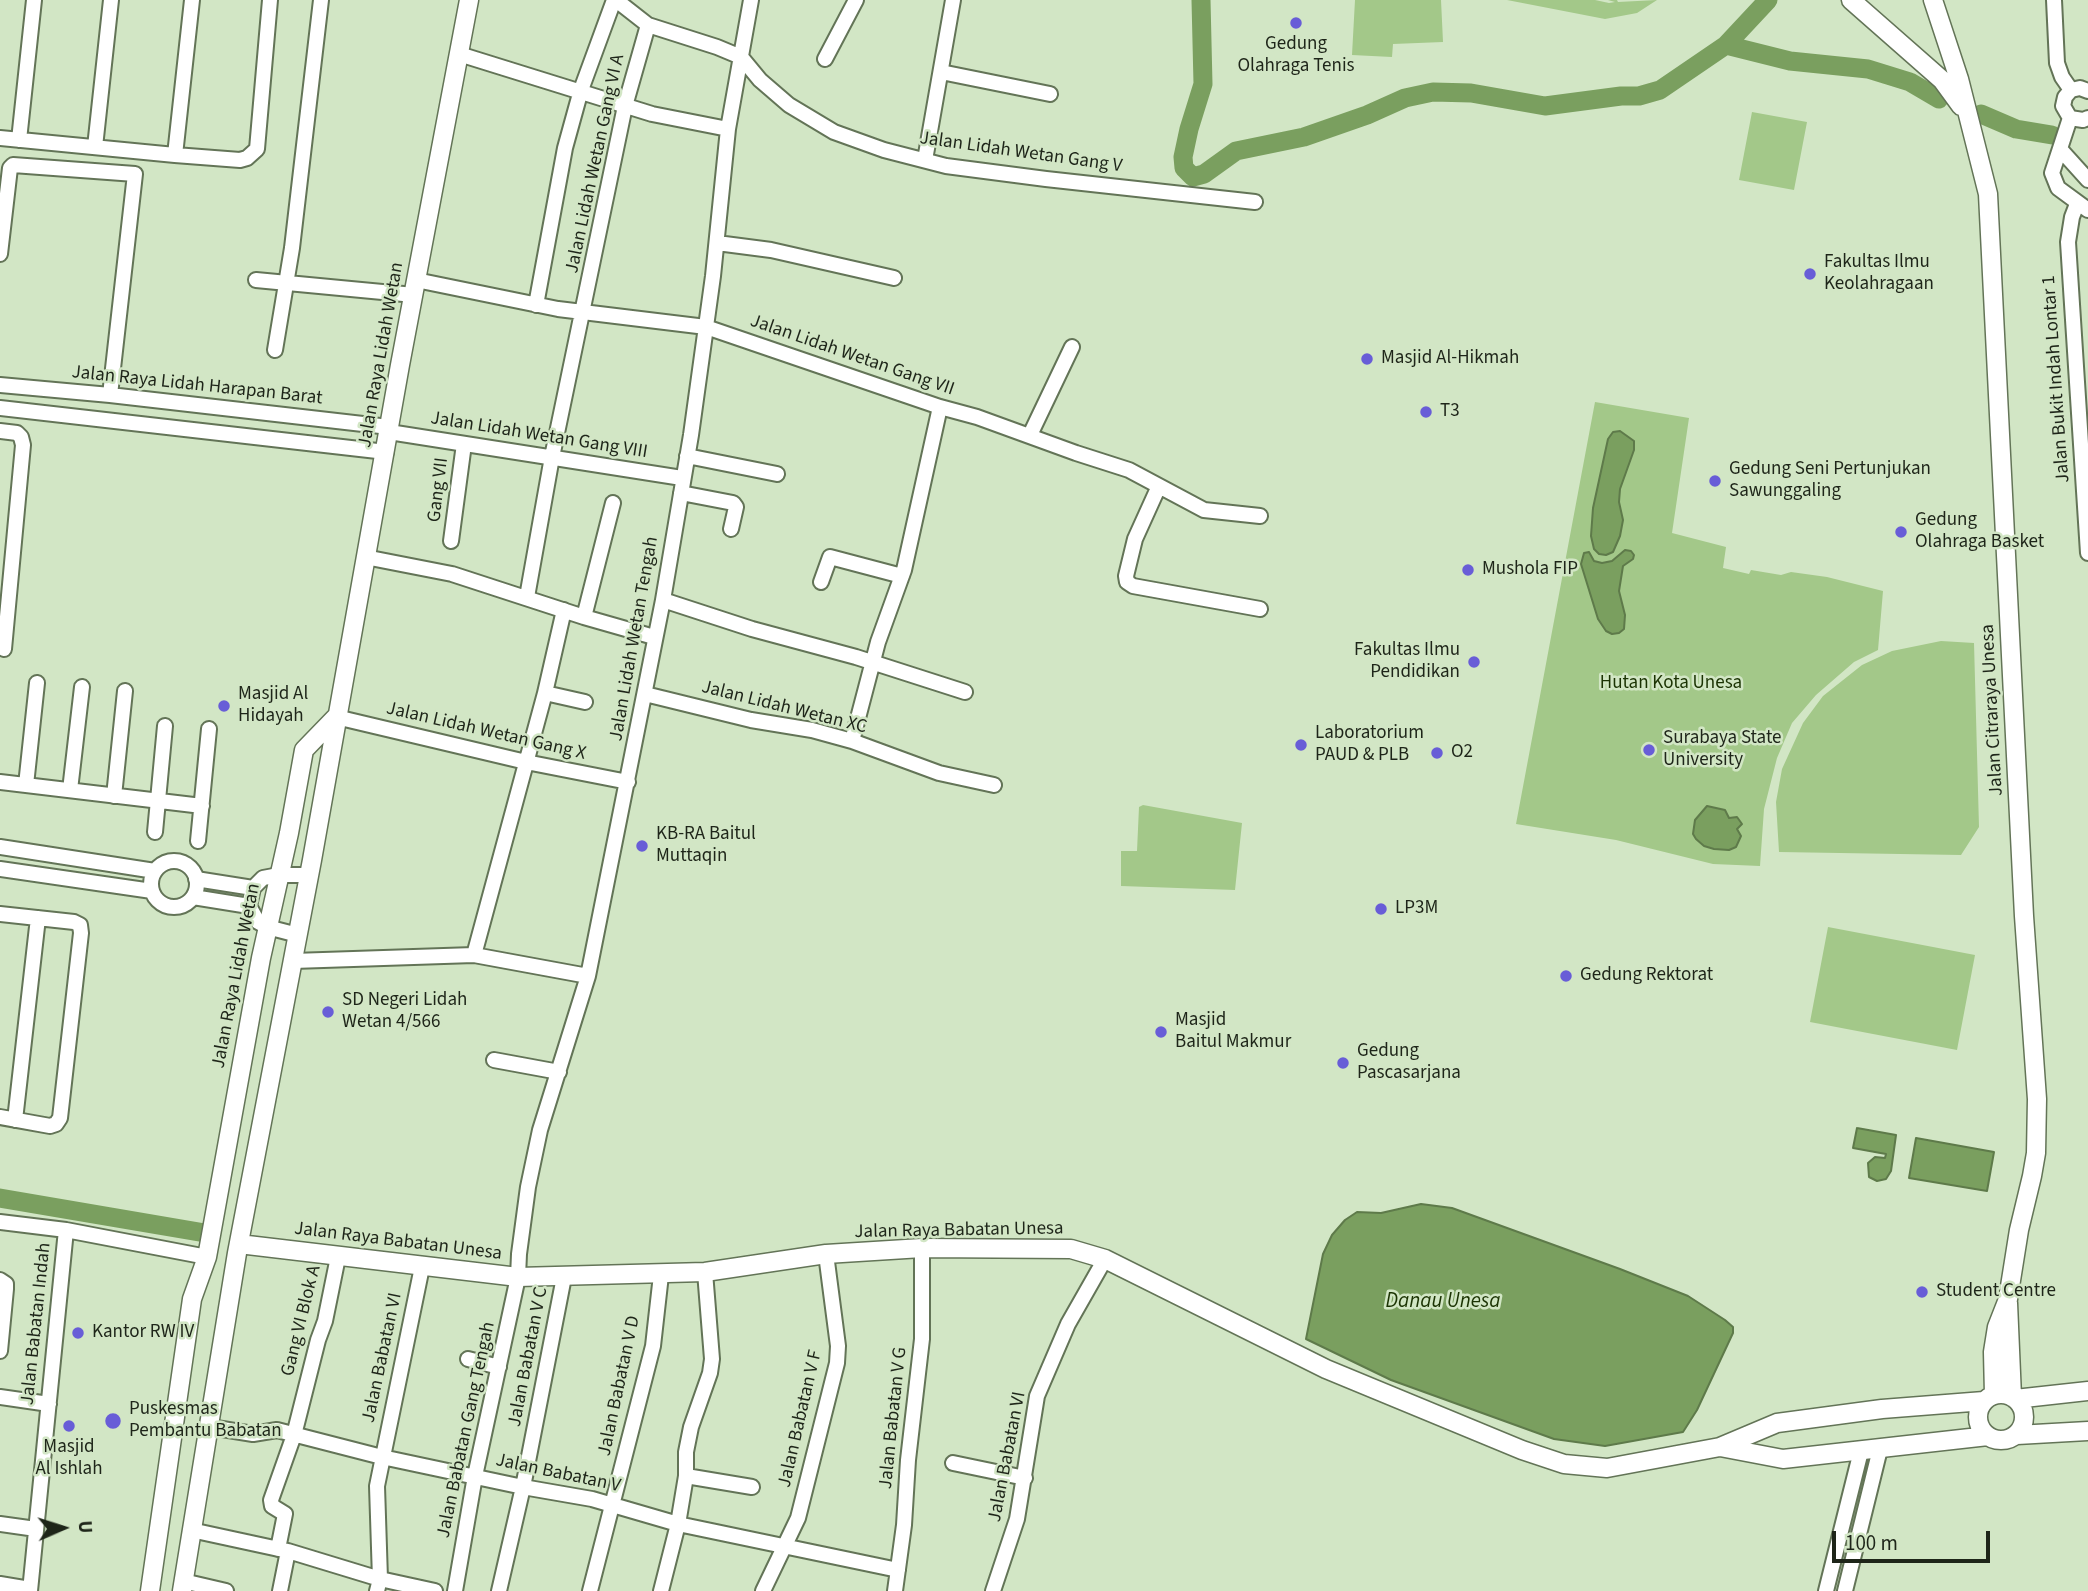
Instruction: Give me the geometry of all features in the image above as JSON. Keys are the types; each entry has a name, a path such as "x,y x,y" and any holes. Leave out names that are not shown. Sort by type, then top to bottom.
{"main road":[{"name":"Jalan Raya Lidah Wetan","path":"183,1586 238,1249 310,875 365,557 469,0"},
{"path":"1851,0 1942,80 1969,118"},
{"name":"Jalan Citraraya Unesa","path":"1933,0 1948,41 1988,194 2023,904 2037,1099 2036,1153 2008,1299 1997,1327 1993,1352 1996,1399"},
{"path":"1921,62 1940,59 1948,48 1948,41"},
{"name":"Jalan Raya Lidah Wetan","path":"150,1591 192,1299 207,1257 267,927 289,833 304,750 336,717"},
{"name":"Jalan Raya Babatan Unesa","path":"207,1257 238,1249 338,1257 518,1278 705,1272 827,1254 922,1248 1071,1249 1105,1259 1326,1369 1522,1450 1564,1464 1607,1468 1720,1447"},
{"path":"1720,1447 1777,1423 1882,1409 2088,1391"},
{"path":"1996,1399 2023,1410 2024,1423 2017,1434"},
{"path":"1981,1437 1978,1416 1996,1399"},
{"path":"1777,1423 1768,1435 1769,1444 1783,1459"},
{"path":"1720,1447 1783,1459 1981,1437 1999,1441 2017,1434 2088,1432"}],"street":[{"path":"19,140 34,0"},
{"path":"95,147 111,0"},
{"path":"175,155 191,0"},
{"path":"0,138 240,160 251,156 257,149 270,0"},
{"path":"275,350 309,113 321,0"},
{"name":"Jalan Lidah Wetan Tengah","path":"518,1278 528,1187 540,1130 588,976 663,600 706,327 728,129 751,0"},
{"path":"825,59 856,0"},
{"path":"925,160 953,0"},
{"path":"2054,0 2057,63 2062,78 2071,90"},
{"path":"536,305 565,148 581,90 618,1"},
{"name":"Jalan Lidah Wetan Gang V","path":"618,1 648,25 741,57 760,80 789,105 834,132 884,150 946,166 1255,202"},
{"name":"Jalan Lidah Wetan Gang VI A","path":"527,597 552,457 625,106 648,25"},
{"path":"459,54 652,114 728,129"},
{"path":"941,72 1049,94"},
{"path":"2082,207 2058,188 2052,173 2070,118 2063,106 2065,97 2071,90 2080,88 2088,91"},
{"path":"2070,118 2088,118"},
{"path":"2060,149 2088,180"},
{"path":"0,254 10,168 16,164 135,174 110,395"},
{"name":"Jalan Bukit Indah Lontar 1","path":"2082,207 2072,217 2068,242 2088,553"},
{"path":"717,243 771,250 894,278"},
{"name":"Jalan Lidah Wetan Gang VII","path":"257,280 286,284 415,288 706,327 1129,470 1204,510 1260,516"},
{"path":"1030,435 1072,347"},
{"name":"Jalan Raya Lidah Harapan Barat","path":"0,385 159,400 354,423 389,430"},
{"path":"157,425 159,400"},
{"path":"177,428 180,403"},
{"path":"852,741 873,663 902,576 940,407"},
{"path":"0,408 386,452"},
{"path":"351,447 354,423"},
{"name":"Jalan Lidah Wetan Gang VIII","path":"389,430 552,457 682,486 733,503 736,507 731,529"},
{"path":"0,431 17,433 23,444 4,586 4,649"},
{"name":"Gang VII","path":"452,541 464,444"},
{"path":"687,456 777,474"},
{"path":"1159,486 1135,539 1126,576 1128,582 1133,586 1260,609"},
{"path":"584,617 613,503"},
{"path":"365,557 452,574 654,637"},
{"path":"821,582 830,557 902,576"},
{"path":"663,600 965,692"},
{"path":"474,955 545,693 564,610"},
{"path":"26,785 37,683"},
{"path":"70,790 82,687"},
{"path":"114,796 125,691"},
{"path":"545,693 585,702"},
{"name":"Jalan Lidah Wetan XC","path":"645,694 852,741 939,773 995,785"},
{"name":"Jalan Lidah Wetan Gang X","path":"336,717 526,762 628,782"},
{"path":"155,832 165,726"},
{"path":"198,841 209,729"},
{"path":"0,782 202,806"},
{"path":"0,847 155,871 170,862 178,862 187,865 196,879 193,897 186,904 166,906 152,891 155,871"},
{"path":"0,869 152,891"},
{"path":"298,935 258,922 249,906 253,888 263,878 310,875"},
{"path":"196,879 253,888"},
{"path":"193,897 249,906"},
{"path":"0,914 38,918 74,922 80,925 62,1106 60,1118 56,1124 50,1126 7,1119 38,918"},
{"path":"293,961 474,955 588,976"},
{"path":"494,1060 559,1072"},
{"name":"Jalan Babatan Indah","path":"0,1222 66,1230 207,1257"},
{"name":"Jalan Babatan Indah","path":"30,1590 66,1230"},
{"name":"Jalan Babatan V G","path":"895,1591 922,1339 922,1248"},
{"name":"Jalan Babatan V F","path":"763,1591 799,1518 836,1363 838,1346 827,1254"},
{"name":"Gang VI Blok A","path":"283,1550 285,1514 272,1506 271,1500 294,1435 325,1321 338,1257"},
{"name":"Jalan Babatan VI","path":"993,1591 1017,1519 1037,1396 1068,1324 1105,1259"},
{"name":"Jalan Babatan VI","path":"379,1585 377,1486 422,1267"},
{"path":"661,1591 678,1524 691,1427 710,1373 712,1359 705,1272"},
{"name":"Jalan Babatan V D","path":"590,1591 653,1346 661,1275"},
{"name":"Jalan Babatan V C","path":"499,1591 523,1487 564,1277"},
{"name":"Jalan Babatan Gang Tengah","path":"455,1591 475,1476 518,1278"},
{"path":"0,1280 6,1283 6,1289 0,1351"},
{"path":"468,1359 499,1367"},
{"path":"0,1396 48,1404"},
{"name":"Jalan Babatan V","path":"210,1427 253,1434 277,1430 382,1457 614,1505 678,1524 898,1570"},
{"path":"1845,1591 1880,1449"},
{"path":"1826,1591 1861,1451"},
{"path":"953,1463 1025,1478"},
{"path":"686,1476 752,1487"},
{"path":"0,1524 36,1529"},
{"path":"191,1530 283,1550 379,1585 435,1591"},
{"path":"279,1591 283,1550"},
{"path":"0,1584 30,1590"},
{"path":"183,1586 226,1591"}],"green space":[{"path":"1355,0 1441,0 1443,42 1393,44 1392,57 1352,55"},
{"path":"1507,0 1595,0 1609,3 1615,2 1608,0 1657,0 1637,13 1605,19"},
{"path":"1752,112 1807,122 1794,190 1739,180"},
{"name":"Hutan Kota Unesa","path":"1595,402 1689,418 1672,533 1726,547 1723,568 1749,574 1751,570 1781,575 1791,572 1827,577 1883,591 1878,650 1854,662 1816,695 1792,723 1777,758 1764,809 1760,866 1713,864 1616,840 1516,824"},
{"path":"1941,641 1974,643 1979,827 1961,855 1779,852 1776,802 1782,769 1803,723 1823,696 1862,665 1892,651"},
{"path":"1143,805 1242,823 1235,890 1121,886 1121,851 1137,851 1139,807"},
{"path":"1828,927 1975,955 1957,1050 1810,1022"}],"water":[{"path":"1620,431 1634,441 1634,450 1620,489 1619,502 1623,520 1620,536 1613,552 1606,555 1599,554 1594,549 1591,536 1593,508 1608,439 1613,432"},
{"path":"1625,550 1634,555 1633,559 1623,566 1619,591 1625,615 1624,629 1612,634 1606,631 1598,619 1581,564 1584,553 1589,552 1594,561 1602,563 1612,561"},
{"path":"1707,806 1725,810 1729,818 1737,817 1742,824 1737,829 1741,836 1736,847 1729,850 1714,849 1704,846 1696,839 1693,834 1695,820"},
{"path":"1857,1128 1896,1135 1891,1171 1886,1179 1877,1181 1869,1177 1868,1163 1875,1157 1885,1158 1886,1154 1853,1148"},
{"path":"1916,1138 1994,1152 1987,1191 1909,1178"},
{"name":"Danau Unesa","path":"1421,1204 1452,1208 1620,1269 1688,1296 1725,1320 1733,1327 1733,1333 1697,1410 1683,1432 1605,1446 1554,1439 1391,1380 1306,1339 1323,1254 1332,1235 1345,1220 1357,1212 1381,1213"}],"waterway":[{"path":"1201,0 1203,84 1183,157 1184,168 1193,177 1204,174 1236,151 1304,137 1367,115 1405,98 1433,92 1471,93 1545,106 1639,96 1660,90 1726,45 1790,61 1868,69 1910,82 1939,99"},
{"path":"1726,45 1768,0"},
{"path":"1981,114 2016,129 2052,135"},
{"path":"0,1198 205,1233"}],"place":[{"name":"Gedung Olahraga Tenis","path":"1296,23"},
{"name":"Fakultas Ilmu Keolahragaan","path":"1810,274"},
{"name":"Masjid Al-Hikmah","path":"1367,359"},
{"name":"T3","path":"1426,412"},
{"name":"Gedung Seni Pertunjukan Sawunggaling","path":"1715,481"},
{"name":"Gedung Olahraga Basket","path":"1901,532"},
{"name":"Mushola FIP","path":"1468,570"},
{"name":"Fakultas Ilmu Pendidikan","path":"1474,662"},
{"name":"Masjid Al Hidayah","path":"224,706"},
{"name":"Laboratorium PAUD & PLB","path":"1301,745"},
{"name":"Surabaya State University","path":"1649,750"},
{"name":"O2","path":"1437,753"},
{"name":"KB-RA Baitul Muttaqin","path":"642,846"},
{"name":"LP3M","path":"1381,909"},
{"name":"Gedung Rektorat","path":"1566,976"},
{"name":"SD Negeri Lidah Wetan 4/566","path":"328,1012"},
{"name":"Masjid Baitul Makmur","path":"1161,1032"},
{"name":"Gedung Pascasarjana","path":"1343,1063"},
{"name":"Student Centre","path":"1922,1292"},
{"name":"Kantor RW IV","path":"78,1333"},
{"name":"Puskesmas Pembantu Babatan","path":"113,1421"},
{"name":"Masjid Al Ishlah","path":"69,1426"}]}
